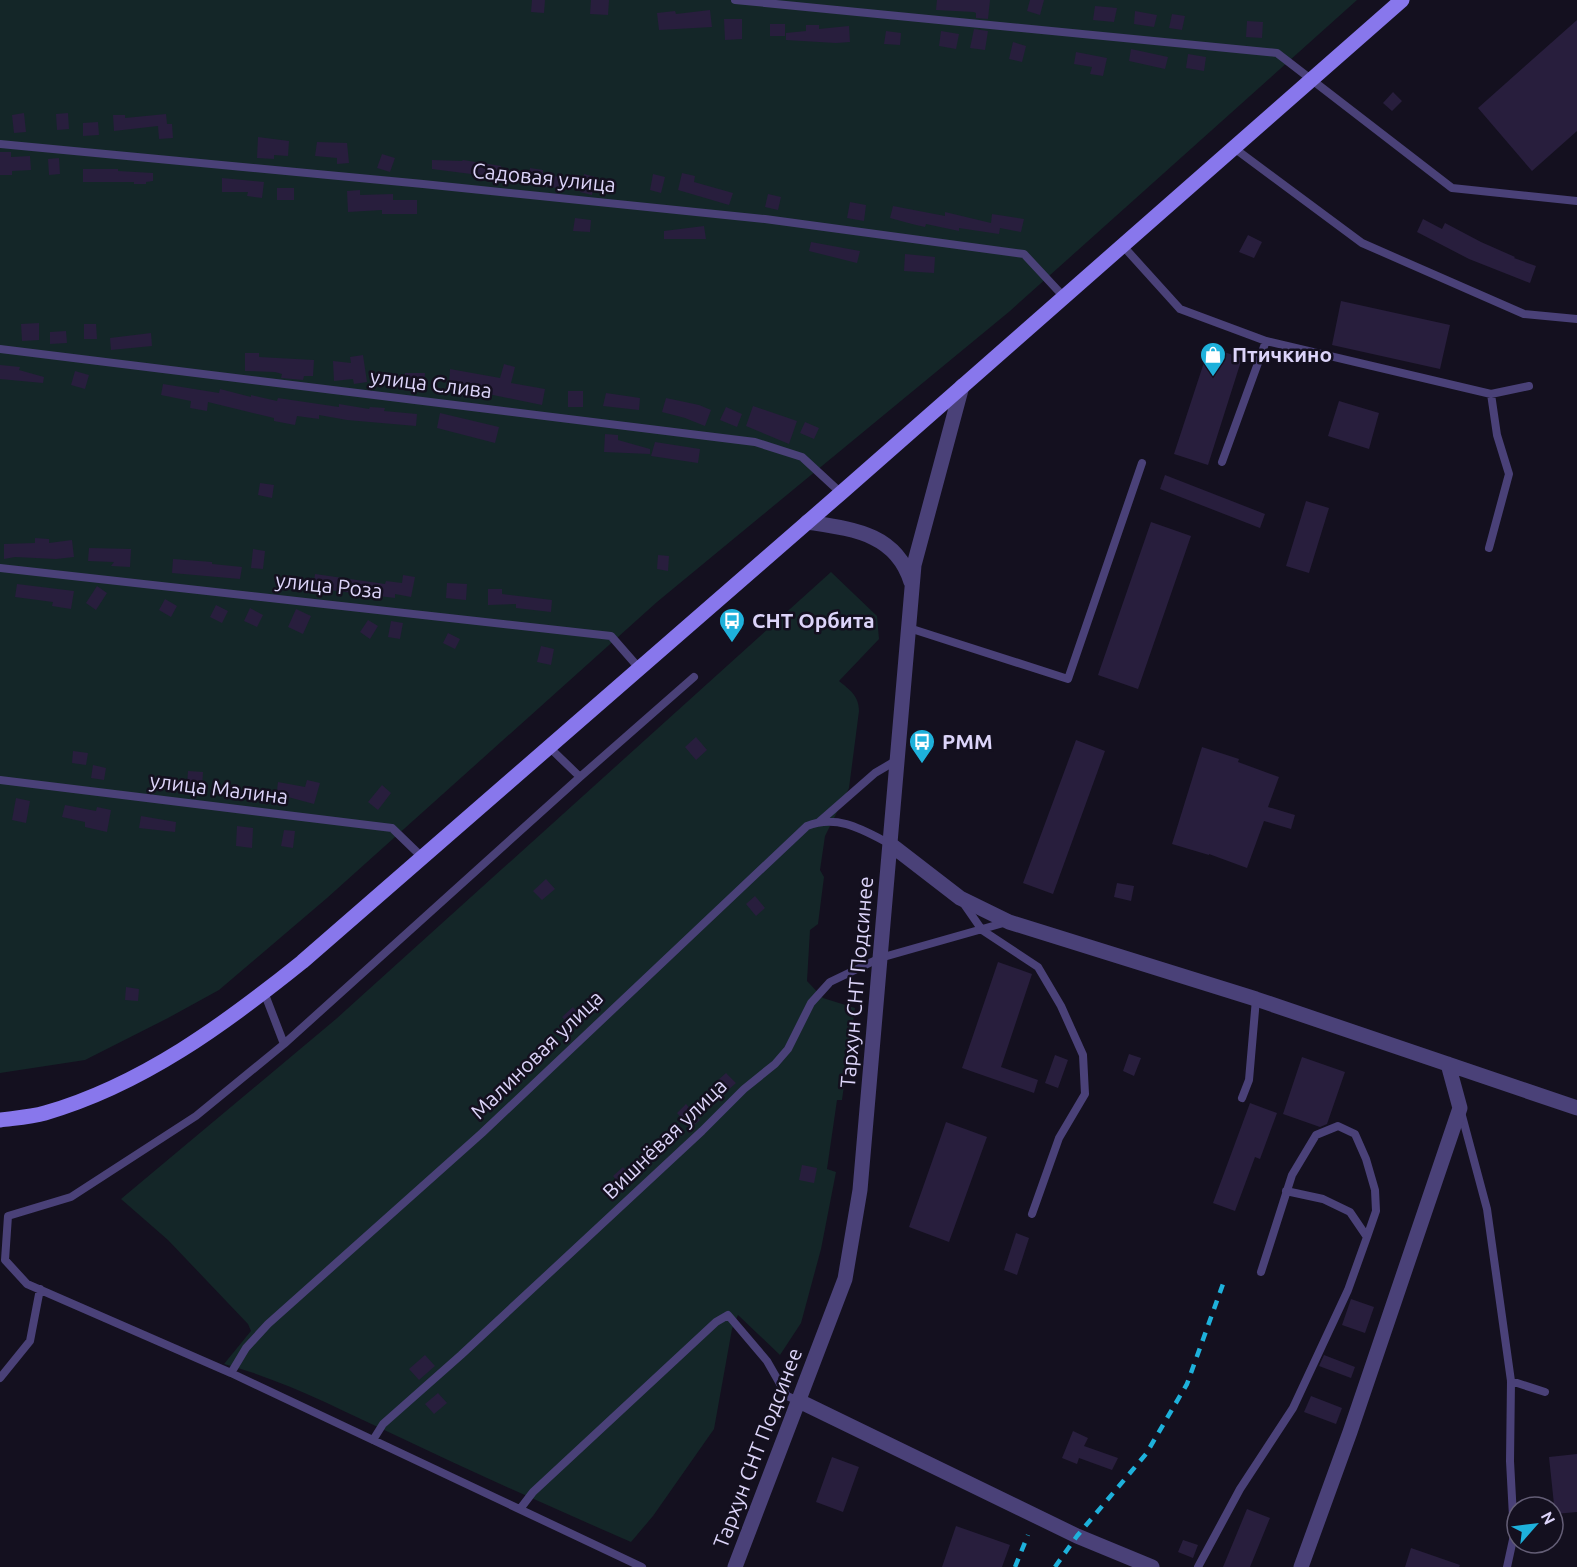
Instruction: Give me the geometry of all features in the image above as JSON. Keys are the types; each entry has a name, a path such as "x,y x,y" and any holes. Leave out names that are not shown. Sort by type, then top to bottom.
{"main road":[{"path":"0,1120 45,1113 120,1085 195,1042 264,992 841,493 1402,0"}],"street":[{"name":"Тархун СНТ Подсинее","path":"735,1567 845,1279 860,1190 914,565 962,386"},
{"path":"807,522 844,528 874,538 894,551 906,568 912,587"},
{"path":"890,844 960,898 1009,922 1256,999 1577,1108"},
{"path":"1301,1567 1350,1432 1460,1108 1448,1064"},
{"path":"799,1401 1077,1536 1152,1567"}],"lane":[{"path":"735,0 1277,53 1452,188 1577,201"},
{"name":"Садовая улица","path":"0,144 765,219 1024,254 1064,297"},
{"path":"1234,148 1362,243 1524,314 1577,319"},
{"path":"1123,246 1180,309 1266,341 1491,394 1529,386"},
{"path":"1222,462 1266,341"},
{"name":"улица Слива","path":"0,349 755,442 802,457 841,493"},
{"path":"1489,548 1509,474 1497,435 1491,394"},
{"path":"909,628 1068,679 1142,463"},
{"name":"улица Роза","path":"0,568 611,636 639,668"},
{"path":"642,1567 231,1373 27,1284 6,1260 8,1216 71,1197 196,1116 284,1044 694,677"},
{"path":"549,747 580,777"},
{"name":"Малиновая улица","path":"231,1373 246,1348 268,1324 482,1132 807,826 819,822 875,772 897,760"},
{"name":"улица Малина","path":"0,780 392,828 422,857"},
{"path":"819,822 834,821 858,828 890,844"},
{"path":"960,898 982,930 1038,967 1061,1006 1083,1055 1085,1094 1059,1138 1032,1214"},
{"name":"Вишнёвая улица","path":"373,1440 382,1424 461,1355 702,1131 744,1089 775,1064 788,1049 811,1004 825,986 880,958 1009,922"},
{"path":"264,992 284,1044"},
{"path":"1242,1098 1249,1080 1256,999"},
{"path":"1460,1108 1487,1209 1510,1381 1510,1461 1514,1535 1507,1567"},
{"path":"1198,1567 1240,1489 1293,1408 1348,1290 1376,1210 1375,1190 1366,1159 1355,1134 1338,1126 1316,1135 1292,1175 1261,1272"},
{"path":"1286,1191 1323,1199 1350,1212 1367,1237"},
{"path":"0,1378 30,1341 40,1289"},
{"path":"520,1509 533,1492 716,1322 728,1315 767,1361 787,1396 799,1401"},
{"path":"1510,1381 1545,1392"}],"shaded area":[{"path":"0,0 1357,0 1010,311 657,602 327,898 219,990 85,1060 0,1073"},
{"path":"831,572 877,616 879,639 839,681 856,697 859,711 849,788 825,836 820,870 824,877 818,924 810,930 807,981 823,998 855,1008 842,1100 837,1100 827,1169 836,1172 821,1249 801,1323 780,1355 738,1315 732,1329 714,1429 653,1516 631,1542 484,1477 312,1396 268,1378 224,1364 251,1331 248,1324 168,1240 121,1199 336,1019"}],"building":[{"path":"532,0 545,0 544,13 531,12"},
{"path":"591,0 609,0 608,15 590,14"},
{"path":"937,0 990,0 988,19 976,18 974,12 936,10"},
{"path":"1030,0 1044,0 1040,15 1027,11"},
{"path":"1095,6 1117,8 1114,22 1093,20"},
{"path":"710,10 712,27 659,30 657,13 675,11 676,14"},
{"path":"1135,11 1157,15 1154,27 1134,24"},
{"path":"1172,14 1185,16 1182,30 1169,28"},
{"path":"724,19 742,19 742,39 725,40"},
{"path":"1577,20 1577,131 1532,171 1478,108"},
{"path":"1247,21 1263,22 1262,38 1246,37"},
{"path":"770,24 785,24 785,36 770,36"},
{"path":"806,25 819,25 819,29 849,26 850,42 786,40 786,33 806,31"},
{"path":"974,29 988,31 985,50 970,48"},
{"path":"886,31 901,33 900,45 884,44"},
{"path":"941,31 959,34 956,49 939,46"},
{"path":"1013,42 1026,46 1022,62 1009,59"},
{"path":"1131,49 1168,57 1165,69 1129,61"},
{"path":"1076,52 1107,58 1103,76 1090,74 1092,67 1074,64"},
{"path":"1188,54 1206,57 1204,71 1186,68"},
{"path":"1393,92 1402,101 1392,111 1383,103"},
{"path":"24,113 26,132 14,133 12,115"},
{"path":"68,113 69,129 57,130 56,114"},
{"path":"166,114 167,124 172,124 173,138 159,139 158,126 114,131 113,115 125,115 125,118"},
{"path":"98,122 99,135 83,136 83,123"},
{"path":"258,137 289,141 288,156 274,155 274,159 257,158"},
{"path":"317,142 347,143 349,163 337,164 337,158 315,156"},
{"path":"0,152 11,152 11,157 30,156 31,170 12,171 12,175 0,175"},
{"path":"382,154 395,158 390,172 377,168"},
{"path":"59,158 60,174 49,175 48,159"},
{"path":"432,160 463,160 501,166 499,181 486,180 487,176 432,169"},
{"path":"530,168 543,170 543,174 560,177 559,188 528,185"},
{"path":"83,169 118,169 118,171 153,173 153,181 146,182 146,184 83,182"},
{"path":"682,173 695,176 694,182 733,193 729,205 678,190"},
{"path":"584,174 595,177 592,195 580,192"},
{"path":"653,174 665,177 661,193 650,190"},
{"path":"222,178 264,182 262,198 247,196 248,192 222,192"},
{"path":"277,188 294,188 294,200 277,200"},
{"path":"360,190 360,195 393,194 393,200 417,200 417,214 382,214 382,210 348,212 347,191"},
{"path":"768,194 781,197 778,210 765,207"},
{"path":"850,202 866,205 864,221 847,218"},
{"path":"893,206 945,216 945,212 991,223 992,214 1024,219 1021,232 1000,228 999,234 959,228 959,231 926,224 925,227 890,218"},
{"path":"575,218 591,220 590,232 573,231"},
{"path":"1423,219 1442,229 1445,223 1514,258 1536,266 1530,283 1469,259 1417,232"},
{"path":"704,226 706,239 664,239 664,231"},
{"path":"1248,235 1262,242 1254,258 1239,252"},
{"path":"811,242 860,251 857,263 809,251"},
{"path":"905,254 935,257 934,273 904,271"},
{"path":"1341,301 1450,325 1440,369 1332,345"},
{"path":"39,323 39,340 22,341 21,324"},
{"path":"84,324 96,324 97,339 84,339"},
{"path":"66,331 67,343 50,344 50,332"},
{"path":"151,333 152,346 111,350 110,338"},
{"path":"1209,347 1242,358 1208,465 1174,454"},
{"path":"245,353 259,353 259,357 314,360 313,376 304,376 303,380 281,378 282,374 275,372 245,371"},
{"path":"363,355 367,382 354,384 353,379 334,381 333,361 351,363 350,357"},
{"path":"504,364 515,367 511,383 545,389 542,405 449,386 450,369 500,378"},
{"path":"0,365 20,367 19,370 44,377 43,383 0,379"},
{"path":"75,371 89,375 85,389 71,385"},
{"path":"405,373 425,373 424,385 405,384"},
{"path":"163,384 219,393 220,389 277,401 278,398 339,407 339,404 369,409 370,407 385,408 384,411 417,414 416,426 347,420 319,415 319,419 297,416 295,425 208,402 207,411 190,408 191,401 161,395"},
{"path":"568,391 583,391 583,407 568,407"},
{"path":"606,393 640,398 639,410 603,406"},
{"path":"666,398 711,410 705,426 662,412"},
{"path":"1339,401 1379,413 1369,449 1328,436"},
{"path":"753,406 797,421 789,444 746,426"},
{"path":"726,407 742,414 737,427 720,420"},
{"path":"440,413 499,427 495,443 437,428"},
{"path":"805,422 819,428 814,439 800,433"},
{"path":"605,434 618,435 618,440 650,449 650,454 604,452"},
{"path":"655,442 700,449 698,463 651,456"},
{"path":"1165,475 1265,514 1260,528 1160,489"},
{"path":"260,483 274,485 272,498 258,495"},
{"path":"1306,501 1329,508 1309,573 1286,566"},
{"path":"1151,522 1191,536 1138,689 1098,675"},
{"path":"35,538 49,539 49,543 72,540 74,557 4,559 4,544 35,543"},
{"path":"89,548 131,549 130,567 111,566 114,562 88,561"},
{"path":"253,549 265,551 263,569 251,568"},
{"path":"658,555 669,556 668,571 657,569"},
{"path":"173,559 242,567 240,579 172,573"},
{"path":"315,574 385,584 386,581 402,583 403,575 415,577 411,597 395,594 395,598 313,588"},
{"path":"447,583 467,584 466,600 446,598"},
{"path":"17,584 74,591 71,609 52,606 53,602 15,597"},
{"path":"97,586 107,593 96,610 86,603"},
{"path":"488,589 502,589 502,594 552,600 551,612 516,608 516,604 488,605"},
{"path":"165,599 177,606 171,617 159,610"},
{"path":"216,605 228,611 222,623 210,617"},
{"path":"250,608 263,615 257,627 244,621"},
{"path":"296,609 311,616 303,634 288,627"},
{"path":"368,620 378,626 370,639 360,632"},
{"path":"391,621 403,623 400,639 388,637"},
{"path":"448,633 460,639 455,649 443,643"},
{"path":"541,646 554,649 551,665 537,662"},
{"path":"696,737 707,750 696,760 685,747"},
{"path":"1076,740 1105,751 1053,894 1023,883"},
{"path":"1202,747 1239,759 1238,762 1279,777 1268,807 1295,815 1291,829 1264,821 1247,868 1172,844"},
{"path":"73,751 88,753 86,765 72,763"},
{"path":"93,765 106,768 104,780 91,778"},
{"path":"188,771 203,772 202,787 187,785"},
{"path":"307,780 320,783 314,804 288,797 287,800 276,799 278,782 305,787"},
{"path":"382,785 391,793 378,810 368,802"},
{"path":"16,798 30,801 26,823 12,820"},
{"path":"65,805 96,811 97,807 111,810 107,832 85,827 85,822 62,817"},
{"path":"141,816 176,822 175,832 139,828"},
{"path":"237,826 253,828 252,848 236,846"},
{"path":"284,830 295,831 293,848 281,846"},
{"path":"546,879 555,889 542,900 533,891"},
{"path":"1117,883 1134,886 1131,901 1114,897"},
{"path":"755,896 765,908 756,916 746,904"},
{"path":"998,962 1032,974 1001,1067 1038,1080 1034,1093 962,1068"},
{"path":"126,987 139,989 138,1001 125,1000"},
{"path":"573,1007 581,1016 570,1026 562,1017"},
{"path":"1129,1054 1141,1058 1134,1076 1123,1071"},
{"path":"1055,1055 1068,1060 1058,1088 1045,1083"},
{"path":"1302,1057 1345,1072 1327,1124 1320,1127 1283,1114"},
{"path":"726,1073 736,1083 726,1092 717,1081"},
{"path":"1250,1103 1277,1113 1260,1159 1255,1157 1235,1211 1213,1203"},
{"path":"686,1104 700,1120 691,1128 677,1113"},
{"path":"946,1122 987,1137 949,1242 909,1227"},
{"path":"802,1165 817,1168 814,1183 799,1180"},
{"path":"623,1167 634,1179 623,1188 613,1176"},
{"path":"1016,1233 1029,1238 1017,1275 1004,1270"},
{"path":"1351,1299 1374,1307 1365,1333 1342,1325"},
{"path":"425,1355 435,1366 419,1380 409,1369"},
{"path":"1324,1355 1355,1367 1351,1378 1319,1366"},
{"path":"438,1393 447,1403 434,1414 425,1404"},
{"path":"1311,1396 1342,1408 1336,1424 1304,1412"},
{"path":"1073,1431 1088,1438 1084,1446 1118,1458 1112,1470 1079,1458 1077,1464 1062,1458"},
{"path":"1577,1454 1577,1512 1565,1513 1565,1495 1553,1495 1549,1457"},
{"path":"832,1457 859,1467 843,1512 816,1502"},
{"path":"1247,1509 1270,1518 1250,1567 1223,1567"},
{"path":"956,1526 1010,1545 1002,1567 942,1567"},
{"path":"1183,1540 1198,1545 1193,1558 1178,1552"},
{"path":"1411,1548 1460,1565 1459,1567 1405,1567"}],"railway":[{"path":"1055,1567 1077,1536 1146,1454 1187,1384 1223,1284"},
{"path":"1015,1567 1028,1535"}],"place":[{"name":"Птичкино","path":"1213,378"},
{"name":"СНТ Орбита","path":"732,644"},
{"name":"РММ","path":"922,765"}]}
